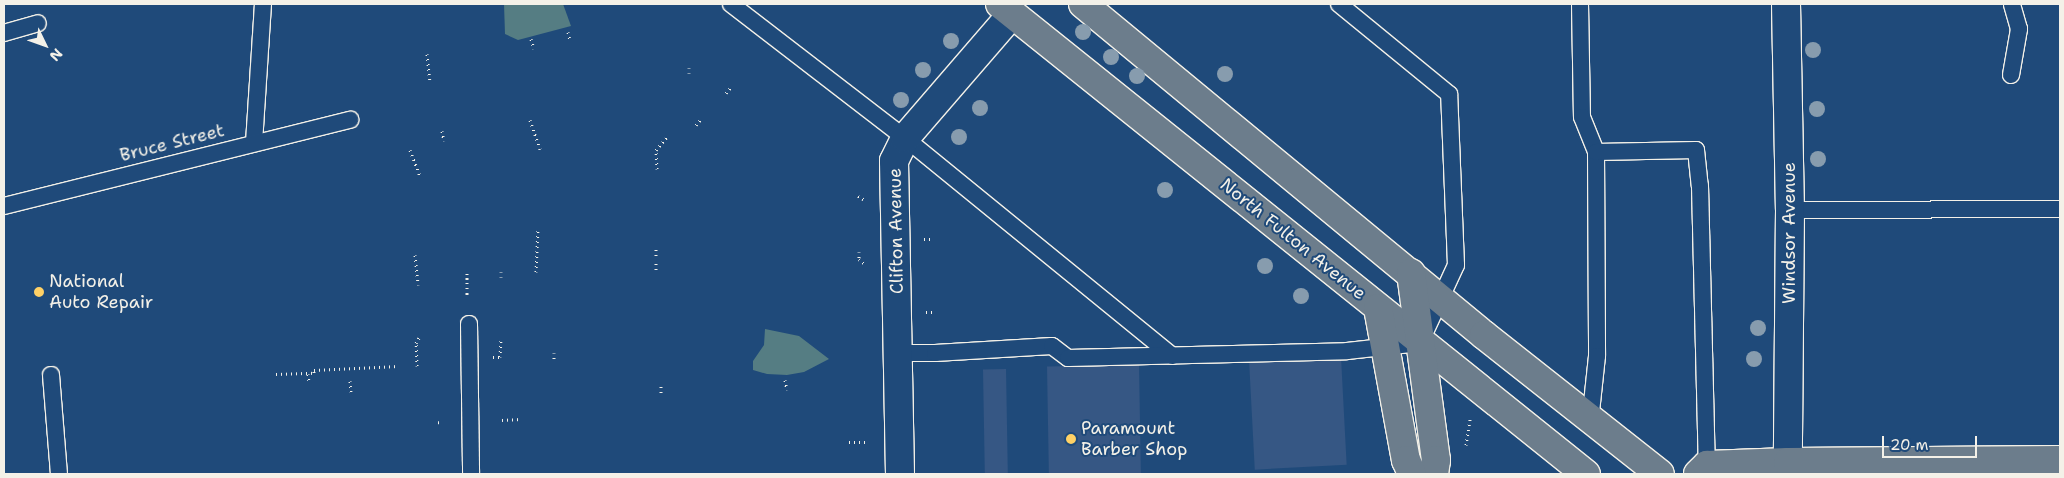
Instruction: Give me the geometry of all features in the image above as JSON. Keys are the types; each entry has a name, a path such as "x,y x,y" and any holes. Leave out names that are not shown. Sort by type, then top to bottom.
{"main road":[{"path":"1083,4 1411,273 1440,299 1590,421 1660,474"},
{"name":"North Fulton Avenue","path":"1011,7 1420,343 1586,474"},
{"path":"1411,273 1436,460 1434,474"},
{"path":"1378,308 1406,460 1412,474"},
{"path":"1703,470 1788,462 2060,460"}],"street":[{"name":"Windsor Avenue","path":"1786,4 1790,210 1788,462"},
{"name":"Clifton Avenue","path":"900,474 894,161 905,138 1011,7"}],"lane":[{"path":"254,143 263,4"},
{"path":"731,4 905,138 1172,356"},
{"path":"898,353 935,353 1052,346 1068,358 1347,351 1420,343 1456,265 1449,94 1338,4"},
{"path":"1580,4 1582,118 1596,152 1597,356 1590,421"},
{"path":"2011,75 2019,29 2012,4"},
{"path":"4,33 38,23"},
{"name":"Bruce Street","path":"4,206 350,120"},
{"path":"1596,152 1696,150 1700,186 1703,470"},
{"path":"1790,210 2060,209"},
{"path":"469,324 470,474"},
{"path":"51,375 59,474"}],"path":[{"path":"568,32 570,40"},
{"path":"531,39 534,49"},
{"path":"427,54 430,83"},
{"path":"689,68 689,74"},
{"path":"726,92 731,87"},
{"path":"530,120 540,149"},
{"path":"696,120 696,125 701,120"},
{"path":"442,131 444,141"},
{"path":"656,169 655,155 666,137"},
{"path":"410,150 420,176"},
{"path":"858,202 858,196 865,200"},
{"path":"536,272 538,228"},
{"path":"656,249 656,270"},
{"path":"859,252 859,259"},
{"path":"415,255 418,285"},
{"path":"501,272 501,277"},
{"path":"467,273 467,295"},
{"path":"418,366 416,344 420,336"},
{"path":"500,357 501,340"},
{"path":"554,353 554,359"},
{"path":"276,374 314,374 314,370 399,366"},
{"path":"308,374 309,382"},
{"path":"785,380 787,390"},
{"path":"350,381 351,392"},
{"path":"661,382 661,393"},
{"path":"1464,451 1471,416"},
{"path":"502,420 521,419"},
{"path":"849,442 865,442"}],"shaded area":[{"path":"1341,357 1347,465 1255,470 1249,362"},
{"path":"1139,365 1141,473 1049,474 1047,367"},
{"path":"983,369 1006,369 1008,474 985,474"}],"green space":[{"path":"504,4 563,4 571,26 518,40 505,34"},
{"path":"765,329 799,336 829,359 804,372 787,375 767,374 753,370 753,361 764,345"}],"place":[{"name":"National Auto Repair","path":"39,292"},
{"name":"Paramount Barber Shop","path":"1071,439"}]}
